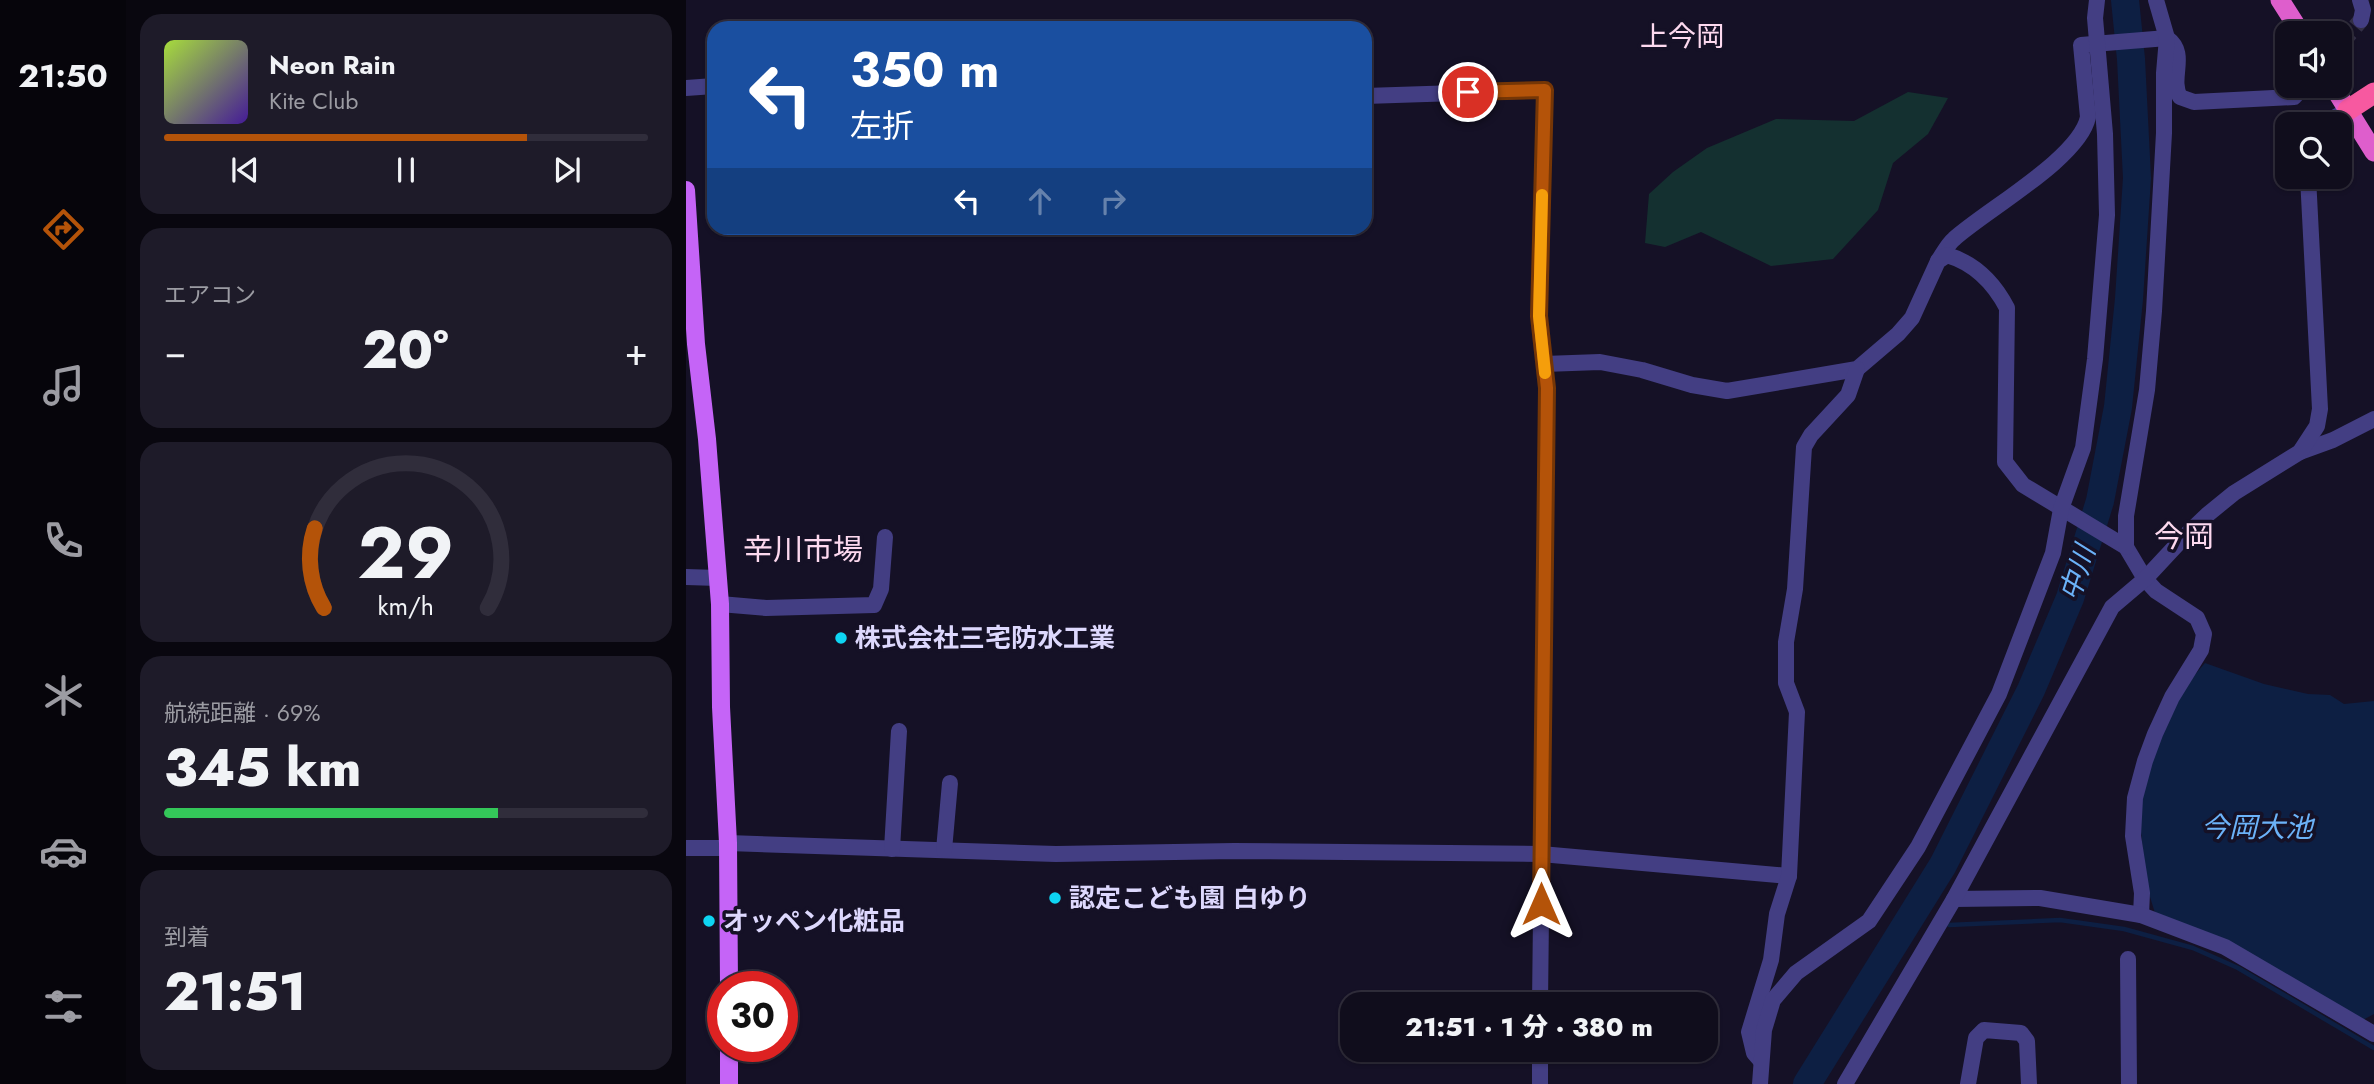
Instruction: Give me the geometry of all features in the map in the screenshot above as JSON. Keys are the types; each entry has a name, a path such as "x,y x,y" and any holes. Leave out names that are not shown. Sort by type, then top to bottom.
{"highway":[{"path":"2280,0 2293,21"},
{"path":"2296,0 2306,21"},
{"path":"2348,110 2374,93"},
{"path":"2342,98 2374,152"},
{"path":"2348,110 2374,99"}],"main road":[{"path":"686,190 693,383 720,604 721,708 728,846 729,971"},
{"path":"729,1062 729,1084"}],"street":[{"path":"1760,1084 1764,1030 1773,1000 1796,973 1869,920 1918,847 1999,694 2053,553 2061,509 2083,448 2095,359 2107,215 2101,43 2095,18 2097,0"},
{"path":"2122,546 2147,390 2154,311 2163,39 2155,0"},
{"path":"2360,0 2363,10 2361,20"},
{"path":"1761,1061 1754,1053 1749,1032 1772,960 1777,914 1789,877 1797,712 1786,683 1786,642 1796,589 1804,447 1811,435 1848,395 1857,369 1898,334 1912,318 1938,261 1952,241 2055,161 2076,141 2086,126 2088,117 2081,45 2163,39 2176,44 2176,90 2180,97 2194,102 2275,98"},
{"path":"686,88 707,86"},
{"path":"1372,96 1545,90 1539,316 1547,388 1540,992"},
{"path":"2344,112 2348,110"},
{"path":"2300,452 2317,426 2320,409 2309,189"},
{"path":"1938,261 1947,255 1963,260 1999,292 2007,308 2005,462 2024,485 2122,546 2156,591 2197,618 2204,634 2201,650 2172,696 2155,734 2136,798 2133,836 2142,893 2141,915"},
{"path":"1544,364 1600,362 1727,391 1857,369"},
{"path":"1845,1084 1954,899 2112,607 2234,493 2300,452 2333,440 2374,419"},
{"path":"720,604 766,608 874,605 881,589 885,537"},
{"path":"686,577 718,578"},
{"path":"892,849 900,731"},
{"path":"944,850 950,783"},
{"path":"686,848 728,846 1056,854 1234,851 1541,854 1789,877"},
{"path":"1954,899 2040,898 2141,915 2225,947 2374,1034"},
{"path":"2128,959 2129,1084"},
{"path":"1968,1084 1976,1038 1984,1030 2021,1033 2027,1041 2029,1084"},
{"path":"1540,1062 1540,1084"}],"green space":[{"path":"1908,92 1948,98 1928,134 1893,163 1878,210 1833,259 1771,266 1701,232 1665,247 1645,243 1649,194 1673,172 1707,148 1776,119 1854,121"}],"water":[{"name":"今岡大池","path":"2205,663 2264,684 2308,694 2330,695 2344,704 2374,701 2374,1014 2361,1021 2155,913 2146,884 2139,811 2151,761 2185,686"}],"waterway":[{"name":"中川","path":"1807,1084 1943,865 2031,690 2070,598 2100,501 2118,407 2137,178 2125,0"},
{"path":"1949,925 2060,920 2124,929 2193,948 2238,968 2374,1048"},
{"path":"1904,928 1917,927"}],"tunnel":[{"path":"2352,31 2361,20"}],"slow traffic":[{"path":"1542,195 1539,316 1545,373"}],"place":[{"name":"株式会社三宅防水工業","path":"841,638"},
{"name":"認定こども園 白ゆり","path":"1055,898"},
{"name":"オッペン化粧品","path":"709,921"}],"district":[{"name":"上今岡","path":"1682,36"},
{"name":"今岡","path":"2184,537"},
{"name":"辛川市場","path":"803,550"}],"route":[{"path":"1468,92 1545,90 1539,316 1547,388 1541,904"}]}
